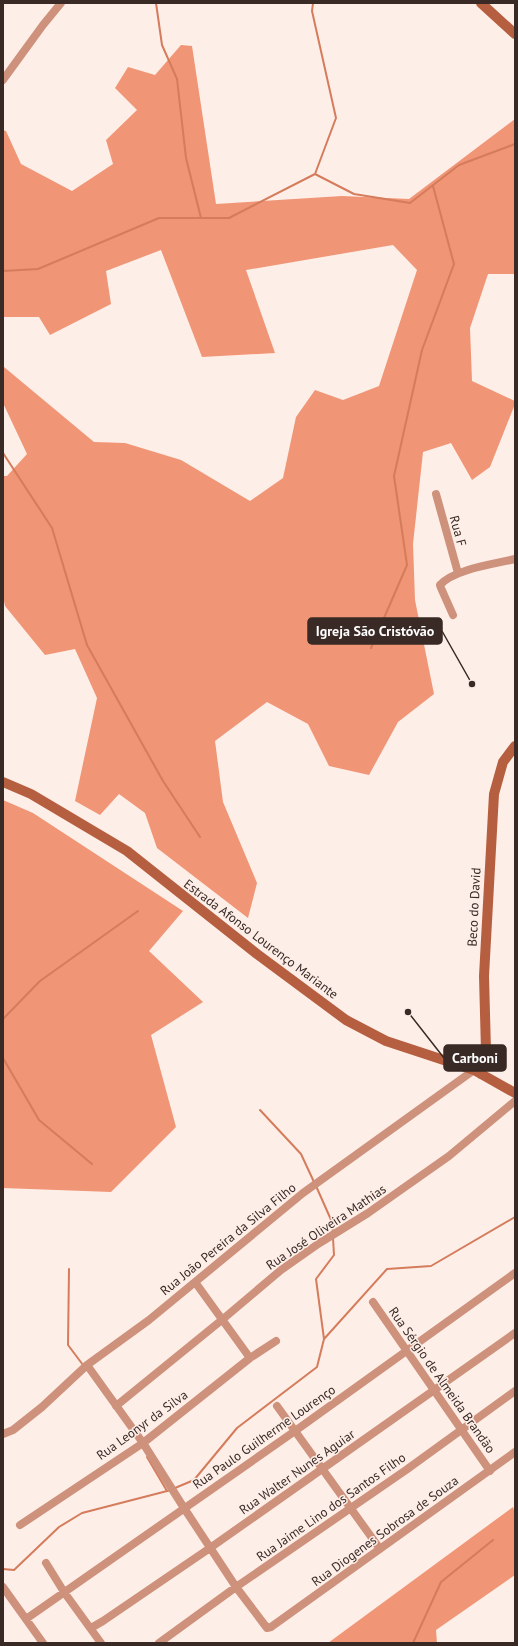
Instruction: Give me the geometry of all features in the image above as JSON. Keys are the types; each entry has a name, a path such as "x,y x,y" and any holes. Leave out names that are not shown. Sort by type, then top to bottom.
{"main road":[{"path":"481,3 515,34"},
{"name":"Beco do David","path":"478,1072 486,1051 484,976 494,794 503,762 515,746"},
{"name":"Estrada Afonso Lourenço Mariante","path":"3,782 30,794 127,851 257,954 346,1020 386,1041 478,1072 515,1093"}],"street":[{"path":"3,80 61,3"},
{"name":"Rua F","path":"436,494 458,573"},
{"path":"453,616 440,585 458,573 515,559"},
{"name":"Rua João Pereira da Silva Filho","path":"3,1434 13,1430 42,1407 87,1366 149,1320 303,1193 478,1072"},
{"name":"Rua José Oliveira Mathias","path":"116,1406 281,1270 318,1244 368,1213 449,1156 515,1102"},
{"name":"Rua Paulo Guilherme Lourenço","path":"26,1619 295,1431 515,1273"},
{"path":"195,1282 250,1358"},
{"name":"Rua Sérgio de Almeida Brandão","path":"373,1302 490,1471"},
{"name":"Rua Walter Nunes Aguiar","path":"90,1628 103,1621 210,1548 515,1333"},
{"name":"Rua Leonyr da Silva","path":"20,1525 143,1443 250,1358 276,1341"},
{"path":"87,1366 143,1443 236,1587"},
{"name":"Rua Jaime Lino dos Santos Filho","path":"159,1643 236,1587 406,1470 515,1391"},
{"path":"277,1406 380,1549"},
{"name":"Rua Diogenes Sobrosa de Souza","path":"236,1587 267,1628 271,1627 515,1452"},
{"path":"46,1563 64,1592 101,1643"},
{"path":"3,1587 43,1643"}],"shaded area":[{"path":"181,45 192,46 216,204 342,196 409,199 515,119 515,274 488,274 470,328 472,381 515,401 515,404 490,467 472,480 451,443 423,452 413,544 415,600 434,694 398,722 369,775 329,766 308,724 267,702 215,741 223,802 257,883 248,918 157,848 145,813 119,794 100,815 75,801 97,698 75,649 45,655 5,606 3,596 3,476 7,476 27,454 3,403 4,367 94,442 125,443 181,460 250,501 283,478 296,417 315,390 343,400 379,386 417,270 393,245 246,270 275,353 202,357 161,250 106,271 111,304 50,335 39,317 3,317 3,130 6,131 21,164 72,191 113,164 106,140 137,110 115,88 128,67 155,75"},
{"path":"3,800 33,813 183,911 149,951 203,1002 151,1035 176,1127 111,1192 3,1188"},
{"path":"513,1507 515,1513 515,1575 436,1630 437,1643 328,1643"}],"waterway":[{"path":"156,3 162,45 177,79 186,158 201,218"},
{"path":"313,3 312,11 336,118 315,174"},
{"path":"3,271 38,269 159,218 229,218 315,174 354,194 410,203 459,165 515,144"},
{"path":"371,648 407,565 394,476 422,350 454,264 433,186"},
{"path":"3,453 52,528 87,645 163,781 200,837"},
{"path":"3,1019 40,981 138,911"},
{"path":"3,1058 39,1120 92,1164"},
{"path":"260,1110 301,1154 314,1182"},
{"path":"316,1186 332,1222 333,1232"},
{"path":"175,1488 194,1480 237,1428 317,1367 324,1339 387,1269 431,1266 515,1217"},
{"path":"324,1339 316,1279 334,1255 333,1238"},
{"path":"69,1269 68,1345 83,1365"},
{"path":"147,1457 167,1491"},
{"path":"3,1569 14,1570 59,1527 82,1513 171,1490"},
{"path":"413,1643 441,1582 493,1540"}],"place":[{"name":"Igreja São Cristóvão","path":"472,684"},
{"name":"Carboni","path":"408,1012"}]}
